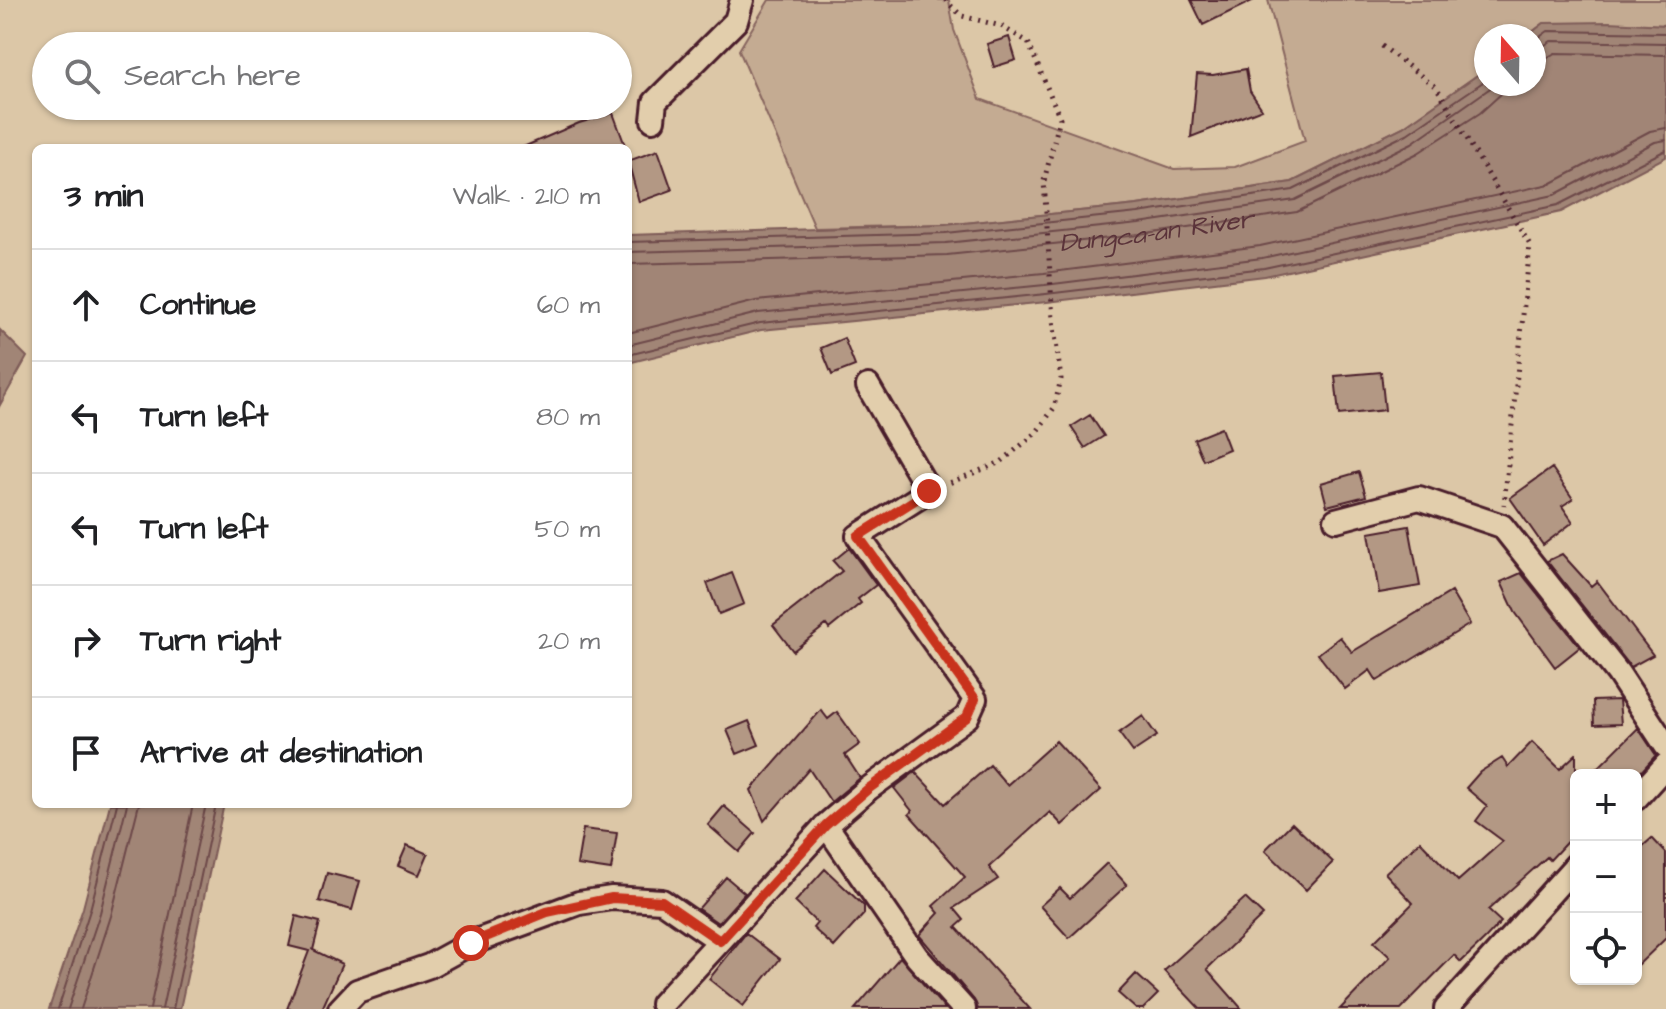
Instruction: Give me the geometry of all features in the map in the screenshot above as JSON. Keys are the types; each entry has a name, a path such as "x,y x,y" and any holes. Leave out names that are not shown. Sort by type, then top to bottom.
{"street":[{"path":"653,120 655,102 736,21 742,0"},
{"path":"662,1004 826,825 879,780 967,717 975,699 858,536 929,491 868,386"},
{"path":"1336,520 1419,498 1502,526 1618,673 1666,746"},
{"path":"1642,791 1666,765"},
{"path":"826,825 917,957 964,1009"},
{"path":"1446,1009 1570,872"},
{"path":"340,1009 357,991 429,966 471,943 579,903 612,898 662,901 720,941"}],"path":[{"path":"929,491 1001,462 1036,433 1054,408 1061,379 1053,320 1044,181 1060,118 1028,42 1001,26 962,16 945,0"},
{"path":"1382,46 1437,88 1530,245 1502,526"}],"shaded area":[{"path":"769,0 949,0 954,30 980,99 1174,169 1235,167 1305,141 1268,0 1666,0 1666,25 1474,24 1474,77 1403,127 1292,182 1137,205 945,225 815,228 739,50"}],"water":[{"name":"Dungca-an River","path":"1609,22 1666,25 1666,157 1561,212 1265,276 1047,302 761,330 632,362 632,235 945,225 1137,205 1292,182 1403,127 1474,77 1474,96 1546,96 1546,24 1543,24"},
{"path":"0,330 27,357 0,405"},
{"path":"109,808 223,808 180,1009 49,1009 83,908"}],"building":[{"path":"1191,0 1254,0 1203,25"},
{"path":"1009,37 1016,60 994,67 987,44"},
{"path":"1246,69 1250,91 1262,109 1191,137 1197,74 1213,75"},
{"path":"616,120 625,144 530,144 579,123"},
{"path":"658,150 672,190 639,202 632,176 632,160"},
{"path":"844,338 855,366 832,375 821,348"},
{"path":"1381,372 1385,410 1339,415 1335,376"},
{"path":"1090,415 1104,436 1085,448 1071,427"},
{"path":"1221,428 1229,449 1203,460 1194,439"},
{"path":"1552,468 1573,499 1562,506 1573,522 1543,545 1510,498"},
{"path":"1359,472 1366,496 1327,506 1321,483"},
{"path":"1409,526 1420,586 1379,593 1369,533"},
{"path":"849,548 876,585 858,599 861,603 829,629 826,625 793,651 773,625 842,571 833,561"},
{"path":"1562,554 1591,586 1597,581 1653,655 1631,667 1547,561"},
{"path":"732,573 744,604 719,614 707,583"},
{"path":"1521,573 1580,647 1555,667 1515,612 1501,582"},
{"path":"1451,592 1470,624 1377,681 1370,670 1345,689 1318,654 1340,637 1352,652"},
{"path":"1619,700 1621,724 1594,725 1593,701"},
{"path":"821,710 828,719 837,712 860,744 845,755 860,778 831,802 809,769 764,821 751,790"},
{"path":"1143,716 1157,736 1133,752 1119,733"},
{"path":"749,721 759,745 737,754 727,730"},
{"path":"1638,728 1656,755 1642,771 1597,769"},
{"path":"1056,741 1101,790 1062,825 1050,812 989,867 998,879 954,908 964,920 956,927 1030,1009 978,1009 974,1000 919,935 939,913 933,906 965,877 909,814 912,811 894,788 915,772 945,804 990,765 1007,785"},
{"path":"1532,742 1560,769 1576,754 1576,769 1570,769 1570,838 1550,860 1547,857 1488,910 1501,922 1486,938 1461,962 1454,955 1401,1009 1340,1009 1390,957 1374,942 1413,903 1385,873 1420,841 1458,881 1503,841 1476,821 1487,806 1466,788 1480,772 1502,758 1508,767"},
{"path":"724,806 755,833 739,852 708,825"},
{"path":"1292,823 1333,862 1306,890 1265,850"},
{"path":"583,829 617,833 611,870 577,865"},
{"path":"1652,838 1666,853 1666,938 1642,961 1642,913 1642,847"},
{"path":"407,845 428,854 419,875 398,866"},
{"path":"1107,863 1127,885 1069,938 1040,906 1060,888 1070,898"},
{"path":"825,869 864,906 864,914 834,947 813,928 817,923 795,902"},
{"path":"327,873 360,881 352,910 319,901"},
{"path":"726,877 745,893 718,923 698,909"},
{"path":"1245,898 1263,915 1207,969 1242,1009 1200,1009 1164,971"},
{"path":"296,916 320,922 313,950 342,964 322,1009 287,1009 309,951 289,946"},
{"path":"746,933 780,959 743,1006 709,979"},
{"path":"900,957 945,1009 855,1009"},
{"path":"1136,974 1158,994 1143,1009 1136,1009 1118,993"}],"route":[{"path":"471,943 547,912 612,898 662,901 720,941 826,825 868,789 967,717 975,699 957,669 923,631 858,536 929,491"}]}
